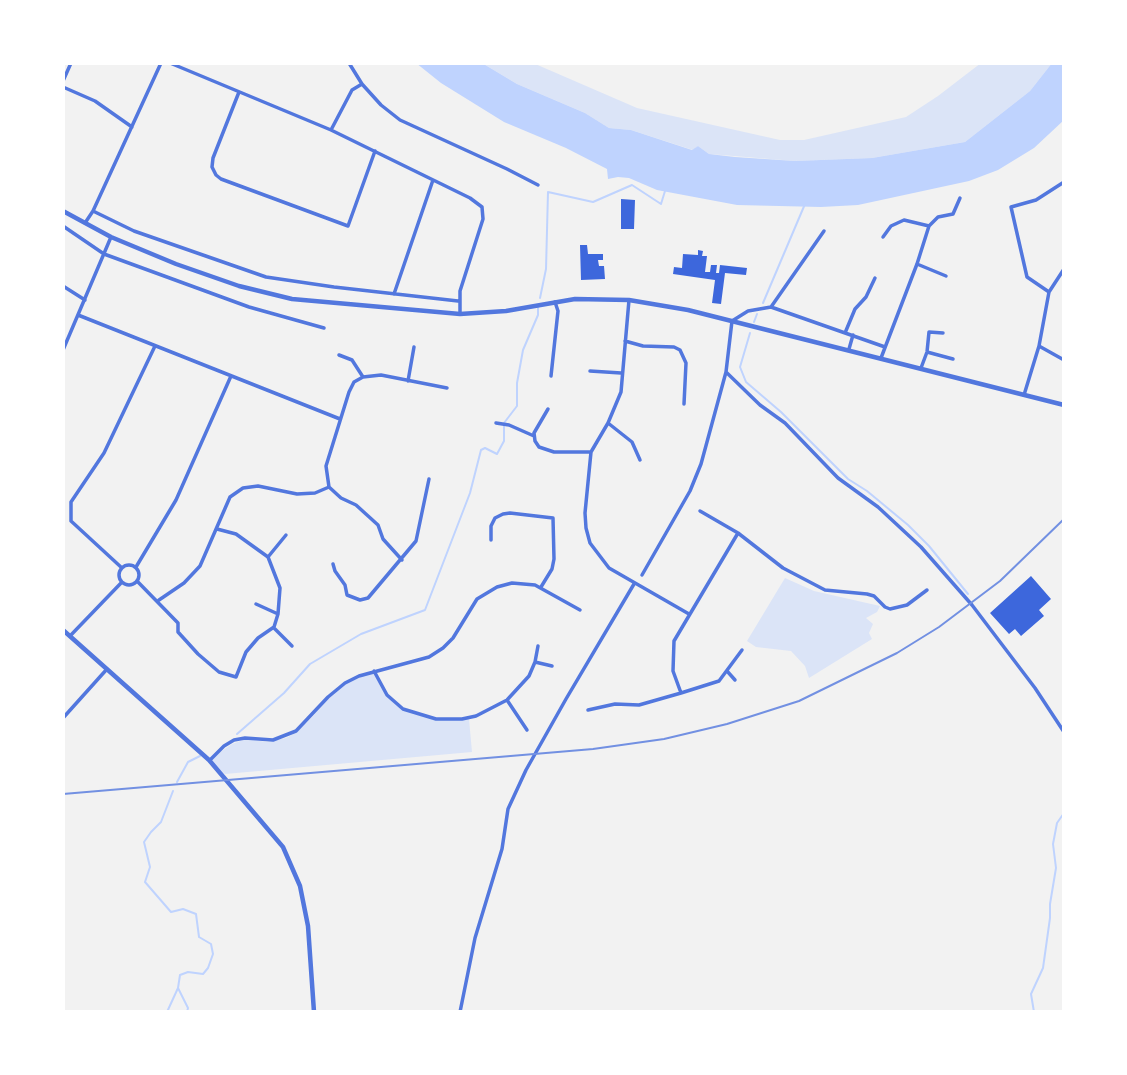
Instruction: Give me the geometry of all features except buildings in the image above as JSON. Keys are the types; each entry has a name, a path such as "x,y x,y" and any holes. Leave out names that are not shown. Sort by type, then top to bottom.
{"street":[{"path":"63,81 71,63"},
{"path":"85,223 162,63"},
{"path":"170,63 331,130 477,202 484,213 458,301 460,314"},
{"path":"349,63 362,84 381,105 400,120 538,185"},
{"path":"331,130 352,90 362,84"},
{"path":"63,87 95,101 132,127"},
{"path":"239,92 213,158 212,167 221,179 348,226 375,151"},
{"path":"394,294 433,180"},
{"path":"1049,292 1027,277 1011,207 1036,200 1064,182"},
{"path":"881,358 929,226 939,217 953,214 960,198"},
{"path":"63,211 111,237 212,277 267,294 330,304 460,314 506,311 588,298 629,300 678,308 849,349 1064,405"},
{"path":"93,211 134,231 266,277 458,301"},
{"path":"883,237 891,226 904,220 929,226"},
{"path":"63,226 104,254 249,307 324,328"},
{"path":"771,307 824,231"},
{"path":"63,350 111,237"},
{"path":"917,264 946,276"},
{"path":"1024,395 1039,346 1049,292 1064,269"},
{"path":"845,332 855,309 866,298 875,278"},
{"path":"63,286 85,300"},
{"path":"629,300 621,392 608,423 591,452 585,513 590,543 609,568 690,614"},
{"path":"551,376 558,311 555,302"},
{"path":"732,321 748,311 771,307 885,347"},
{"path":"78,315 340,419"},
{"path":"642,575 696,478 726,372 732,321"},
{"path":"921,368 927,352 929,332 943,332"},
{"path":"849,349 853,335"},
{"path":"625,341 680,350 686,363 684,404"},
{"path":"122,568 71,521 71,502 109,443 155,346"},
{"path":"1039,346 1064,360"},
{"path":"408,381 414,347"},
{"path":"927,352 953,359"},
{"path":"339,355 352,360 363,377"},
{"path":"590,371 621,373"},
{"path":"726,372 760,405 785,423 838,478 878,507 921,547 972,606 1035,688 1064,732"},
{"path":"402,560 383,539 378,525 356,505 341,498 329,487 326,466 354,383 363,377 381,375 447,388"},
{"path":"136,568 176,500 231,376"},
{"path":"548,409 537,425 534,436 539,447 547,451 591,452"},
{"path":"608,423 632,442 640,460"},
{"path":"496,424 509,425 534,436"},
{"path":"334,564 347,595 360,600 368,597 416,541 429,479"},
{"path":"158,601 184,583 200,566 230,497 243,488 258,486 297,494 315,493 329,487"},
{"path":"700,511 738,533 783,568 825,590 874,596 890,609 907,605 927,590"},
{"path":"491,540 491,527 495,518 503,514 553,518 554,559 552,569 541,587"},
{"path":"137,581 178,623 178,632 198,654 219,672 236,677 246,652 258,638 274,627 280,588 268,557 236,534 217,529"},
{"path":"681,693 673,671 674,641 738,533"},
{"path":"268,557 286,535"},
{"path":"130,565 136,568 139,574 137,581 129,585 122,582 119,576 122,568 130,565"},
{"path":"70,636 122,582"},
{"path":"209,760 234,740 273,740 296,731 328,696 345,682 374,671 429,657 453,638 477,599 485,592 512,583 541,587 580,610"},
{"path":"460,1012 475,938 502,849 508,809 526,770 566,699 635,584"},
{"path":"256,604 278,614"},
{"path":"274,627 292,646"},
{"path":"63,630 209,760 283,847 300,886 308,926 313,1012"},
{"path":"374,671 387,695 403,709 427,717 462,719 476,716 507,700 529,676 538,646"},
{"path":"589,710 615,704 639,705 719,681 742,650"},
{"path":"535,662 552,666"},
{"path":"63,718 107,669"},
{"path":"727,671 735,680"},
{"path":"507,700 527,730"}],"shaded area":[{"path":"482,63 533,63 637,108 780,140 804,140 906,117 981,63 1052,63 1030,91 965,142 872,158 795,161 709,154 698,146 693,150 631,130 609,128 585,113 517,84"},
{"path":"785,578 814,591 880,606 877,612 866,618 873,624 869,633 872,639 809,678 805,666 791,651 756,647 747,641"},
{"path":"375,671 389,696 403,709 433,719 469,719 472,752 225,774 209,760 232,744 246,739 267,742 286,738 297,732 328,697 347,683"}],"water":[{"path":"416,63 482,63 517,84 585,113 609,128 631,130 692,150 698,146 709,154 735,157 795,161 872,158 965,142 1030,91 1052,63 1064,63 1064,120 1034,148 998,170 969,181 858,205 737,205 657,190 629,178 608,179 607,169 504,122 441,83"}],"waterway":[{"path":"540,298 546,269 548,192 593,202 632,185 661,204 665,191"},
{"path":"763,303 805,204"},
{"path":"504,423 517,406 517,383 523,350 538,315 538,307"},
{"path":"754,322 757,314"},
{"path":"750,333 740,367 746,382 781,412 848,479 908,525 968,594"},
{"path":"237,734 284,693 310,664 361,634 425,610 470,493 481,450 485,448 497,454 504,441 504,425"},
{"path":"177,782 188,762 200,756"},
{"path":"167,1012 178,988 180,975 188,972 203,974 213,954 211,944 199,937 196,914 183,909 171,912 145,882 150,867 144,842 161,822 173,791"},
{"path":"1034,1012 1031,994 1043,968 1056,868 1053,844 1057,823 1064,813"},
{"path":"178,988 188,1008 187,1012"}],"railway":[{"path":"63,794 593,749 664,739 727,724 799,701 897,653 939,627 1000,581 1064,519"}]}
